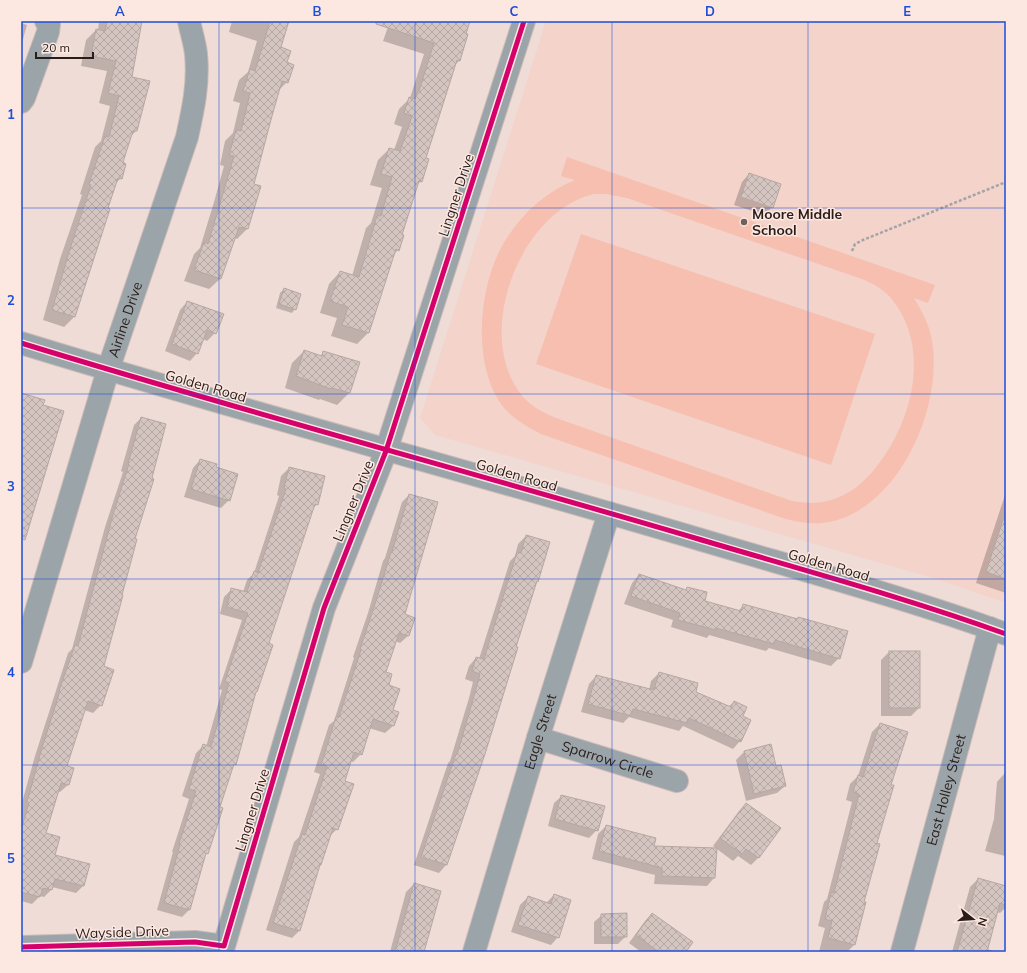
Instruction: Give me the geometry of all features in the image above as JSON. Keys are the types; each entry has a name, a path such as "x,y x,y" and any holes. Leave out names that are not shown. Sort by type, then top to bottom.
{"street":[{"path":"21,102 24,98 48,32 49,24 46,21"},
{"name":"Airline Drive","path":"21,662 108,370 187,138 194,107 197,80 196,54 188,21"},
{"name":"Lingner Drive","path":"224,946 324,608 386,450 524,21"},
{"name":"Golden Road","path":"21,343 108,370 609,513 908,601 998,631"},
{"name":"Eagle Street","path":"474,952 538,738 609,513"},
{"name":"East Holley Street","path":"902,952 998,631"},
{"name":"Sparrow Circle","path":"538,738 677,781"},
{"name":"Wayside Drive","path":"21,947 195,942 224,946"}],"path":[{"path":"852,251 856,244 863,240 1006,182"}],"shaded area":[{"name":"Moore Middle School","path":"546,21 990,21 1006,26 1006,603 940,580 435,435 420,418"},
{"path":"567,157 935,285 928,303 914,298 930,331 934,363 931,393 923,423 911,452 894,478 873,500 849,515 822,523 786,519 541,434 512,416 504,408 494,392 487,373 483,353 483,311 486,290 491,271 498,254 512,230 520,220 551,193 575,180 561,176","holes":["594,194 606,194 627,198 862,279 877,286 890,297 903,316 911,337 914,360 913,383 908,405 890,448 867,478 856,488 835,499 819,503 792,501 556,418 530,404 523,397 508,372 502,342 503,311 511,279 525,250 544,224 567,205"]},
{"path":"581,234 875,334 831,465 536,364"}],"building":[{"path":"107,21 142,21 132,77 150,81 137,131 133,131 123,162 126,164 122,179 118,178 108,208 110,209 75,317 52,310 91,185 89,184 105,136 109,137 119,96 108,93 116,61 91,56 96,29 105,31"},
{"path":"270,21 289,21 281,47 291,51 287,62 294,65 288,83 282,81 272,116 254,184 261,186 248,229 239,227 221,279 194,270 204,242 208,244 234,156 229,155 236,130 241,131 250,93 243,91 250,69 255,71"},
{"path":"376,21 470,21 466,34 468,34 460,61 457,60 426,158 429,159 422,182 419,181 402,235 404,235 399,251 396,249 369,333 342,325 348,307 330,301 340,271 359,277 377,216 381,216 392,177 381,174 389,148 400,151 412,116 404,113 409,97 415,99 419,91 434,43 376,24"},
{"path":"749,173 781,184 773,208 741,197"},
{"path":"284,288 301,294 296,310 279,304"},
{"path":"187,301 224,314 216,334 207,330 198,354 172,344"},
{"path":"304,350 322,356 323,351 360,362 350,393 331,389 296,376"},
{"path":"21,393 45,400 43,405 64,411 25,540 21,539"},
{"path":"141,417 166,424 152,478 154,479 135,539 137,539 104,666 114,670 102,706 88,701 67,766 74,768 69,785 61,783 46,833 60,837 55,855 90,864 84,886 55,879 52,890 43,888 40,897 21,892 21,830 29,803 27,802 59,691 75,645 78,646"},
{"path":"200,459 217,464 216,467 238,474 230,501 191,489"},
{"path":"289,467 325,476 318,505 315,504 269,643 273,645 256,692 236,765 234,764 220,807 223,808 208,854 206,853 190,910 164,903 180,845 179,844 196,791 189,789 203,744 211,747 229,683 225,681 248,613 227,607 231,588 247,592 254,571 258,573 286,489 284,488"},
{"path":"409,494 438,502 405,614 415,618 409,636 399,633 386,672 392,674 389,685 400,689 393,710 399,712 394,726 373,719 362,755 354,752 345,781 354,784 338,830 333,828 300,931 273,923 302,834 305,835 327,766 321,765 336,717 339,717 361,650 360,649 392,552"},
{"path":"1003,520 1006,520 1006,579 986,572"},
{"path":"526,535 550,542 516,647 518,647 485,754 447,865 421,857 456,754 457,755 476,689 480,674 472,671 476,657 484,659 517,552 521,553"},
{"path":"639,574 686,590 687,587 707,592 705,601 741,611 743,604 848,631 840,659 775,640 774,644 716,628 716,630 678,620 680,613 631,596"},
{"path":"889,651 920,651 920,708 889,708"},
{"path":"659,672 698,683 696,692 731,707 734,701 747,707 743,716 751,720 741,742 689,718 687,723 633,709 631,716 588,704 596,675 654,690"},
{"path":"880,723 908,732 891,785 894,785 877,843 880,844 864,902 866,902 855,945 828,938 832,921 825,919 831,893 834,893 859,794 853,792 858,775 863,777"},
{"path":"771,744 776,766 781,765 786,786 754,794 744,751"},
{"path":"561,795 605,806 598,831 555,819"},
{"path":"746,803 781,828 759,858 746,849 742,854 720,838"},
{"path":"606,825 656,838 654,846 717,848 715,878 662,876 662,868 599,851"},
{"path":"978,878 1006,886 1006,905 1000,903 987,952 957,952"},
{"path":"414,883 441,891 424,952 395,952"},
{"path":"554,894 571,900 559,938 518,925 528,896 551,904"},
{"path":"627,913 627,937 601,937 601,914"},
{"path":"652,913 693,942 686,952 659,952 636,935"}],"cycle path":[{"path":"21,947 195,942 224,946 324,608 386,451 524,21"},
{"path":"21,343 851,584 1006,634"}],"place":[{"name":"Moore Middle School","path":"744,222"}]}
